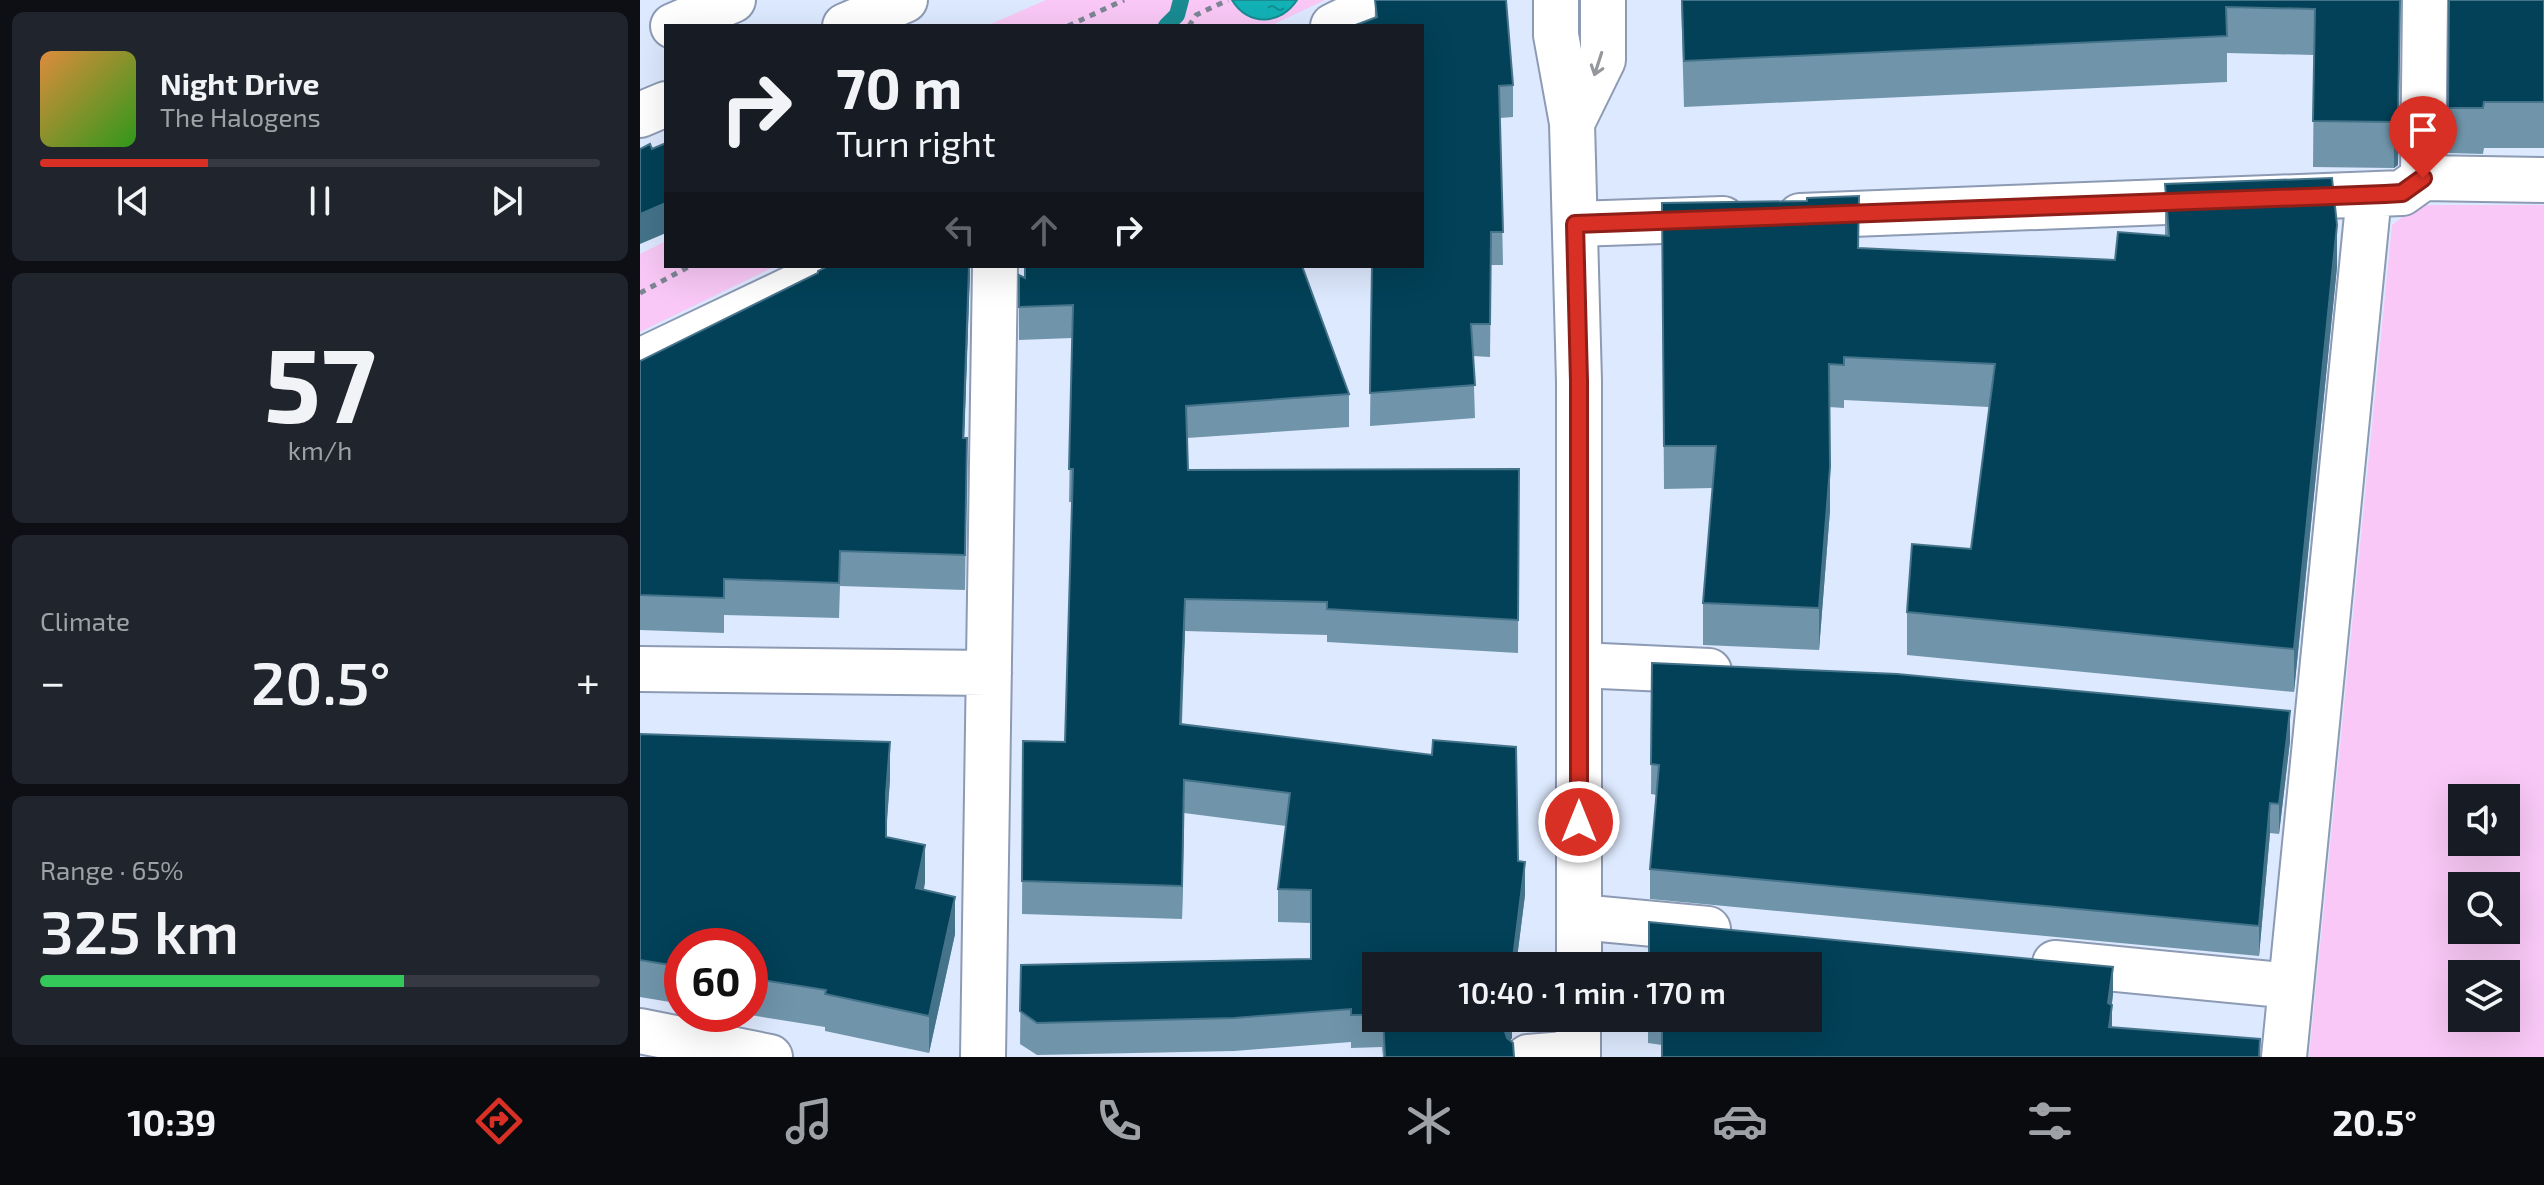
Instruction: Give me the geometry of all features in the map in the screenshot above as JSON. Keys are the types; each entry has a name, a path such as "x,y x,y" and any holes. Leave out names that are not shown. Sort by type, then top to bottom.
{"main road":[{"path":"678,24 733,0"},
{"path":"850,24 905,0"},
{"path":"1337,24 1386,0"},
{"path":"1556,0 1556,35 1572,123 1579,381 1579,952"},
{"path":"1572,123 1603,60 1603,0"},
{"path":"2423,178 2425,0"},
{"path":"640,40 664,30"},
{"path":"640,115 664,105"},
{"path":"1575,224 2369,195 2402,193 2423,178 2544,180"},
{"path":"2284,1057 2369,195"},
{"path":"640,361 835,268"},
{"path":"983,1057 995,268"},
{"path":"1579,665 1742,672"},
{"path":"640,669 989,673"},
{"path":"2271,715 2318,719"},
{"path":"1579,917 1742,933"},
{"path":"2009,959 2291,986"},
{"path":"640,1031 770,1057"},
{"path":"1528,1057 1578,1043"}],"path":[{"path":"1072,24 1124,0"},
{"path":"1190,24 1196,15 1228,0"},
{"path":"640,293 686,268"}],"shaded area":[{"path":"1046,0 1325,0 1274,24 991,24"},
{"path":"2418,205 2544,205 2544,1057 2309,1057 2392,225"},
{"path":"664,242 664,268 772,268 640,332 640,254"}],"water":[{"path":"1232,0 1297,0 1282,14 1264,20 1247,15"}],"building":[{"path":"1375,0 1506,0 1513,85 1499,86 1503,232 1491,232 1490,324 1471,324 1475,385 1370,393 1372,268 1424,268 1424,24 1358,24 1377,17"},
{"path":"1682,0 2400,0 2398,119 2394,122 2313,121 2315,9 2226,7 2227,36 1684,61"},
{"path":"2449,0 2544,0 2544,102 2484,102 2483,108 2448,108"},
{"path":"650,144 652,149 664,144 664,204 640,214 640,149"},
{"path":"2332,178 2337,225 2294,649 1907,612 1912,544 1971,549 1995,364 1844,357 1844,365 1829,364 1830,467 1819,608 1703,603 1716,446 1664,446 1662,203 1807,201 1807,198 1859,196 1858,248 2115,260 2118,232 2169,236 2165,184"},
{"path":"824,268 969,268 963,438 967,438 965,555 840,551 839,583 724,579 724,598 640,595 640,361"},
{"path":"1025,268 1303,268 1349,394 1186,406 1188,470 1519,469 1518,620 1327,609 1327,602 1185,599 1180,724 1432,755 1433,740 1516,747 1518,861 1525,862 1514,952 1362,952 1362,1015 1351,1015 1351,1009 1234,1018 1037,1023 1020,1011 1021,965 1311,959 1311,890 1278,889 1290,793 1184,780 1182,886 1022,881 1023,741 1065,742 1073,469 1069,469 1073,305 1019,307 1019,275 1025,278"},
{"path":"1652,663 1897,674 2290,711 2279,804 2270,803 2259,926 1650,869 1659,765 1651,764"},
{"path":"640,734 890,742 886,837 925,845 916,888 955,897 929,1016 825,994 826,990 768,981 768,928 664,928 664,964 640,960"},
{"path":"1649,922 2113,967 2108,1003 2112,1005 2109,1027 2260,1039 2259,1057 1662,1057 1662,1032 1822,1032 1822,952 1649,952"},
{"path":"1384,1032 1505,1032 1513,1043 1514,1057 1385,1057"}],"waterway":[{"path":"1168,24 1177,15 1181,0"}],"route":[{"path":"1579,822 1579,381 1575,224 2385,194 2402,193 2423,178"}]}
